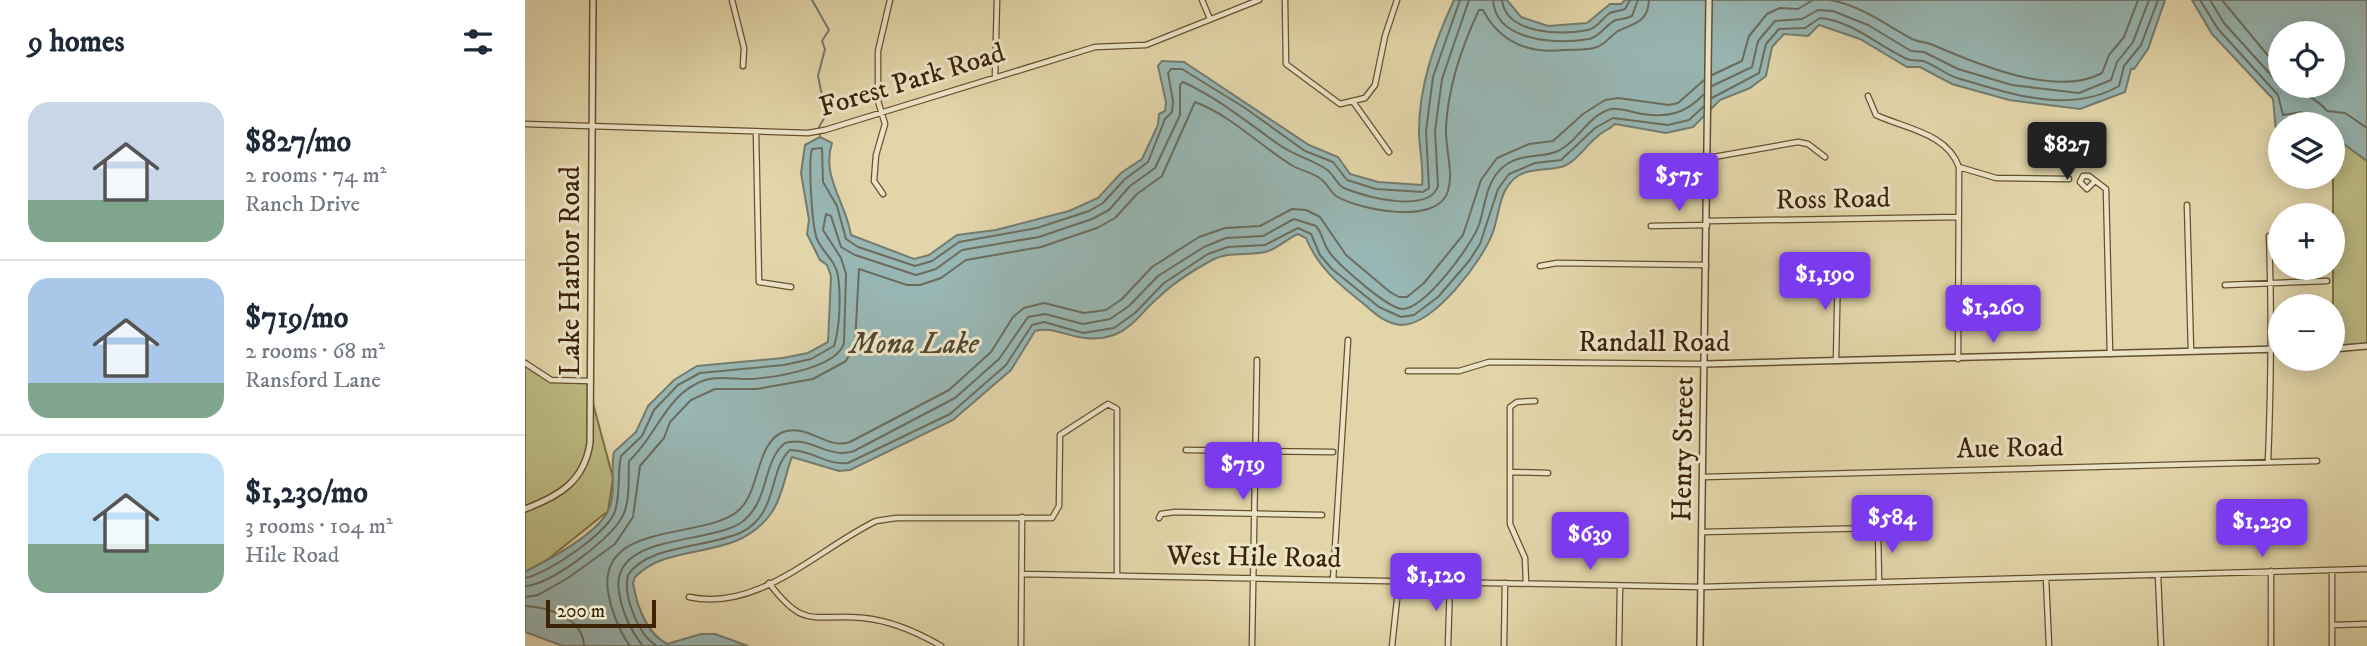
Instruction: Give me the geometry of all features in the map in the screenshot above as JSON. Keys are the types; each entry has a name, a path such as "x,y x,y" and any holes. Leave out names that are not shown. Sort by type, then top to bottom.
{"street":[{"name":"Lake Harbor Road","path":"525,509 565,491 584,466 590,443 593,0"},
{"path":"732,0 744,48 743,66"},
{"path":"883,194 874,181 876,155 885,124 878,101 879,51 890,0"},
{"path":"995,77 997,0"},
{"path":"1202,0 1210,19"},
{"name":"Forest Park Road","path":"525,124 756,132 825,130 1099,46 1146,44 1259,0"},
{"path":"1285,0 1286,64 1335,103 1354,103 1365,98 1375,85 1397,0"},
{"name":"Henry Street","path":"1700,646 1709,0"},
{"path":"1868,96 1876,115 1939,140 1952,152 1959,167 1958,359"},
{"path":"1354,103 1389,152"},
{"path":"756,132 759,282 791,287"},
{"path":"1707,158 1798,142 1808,144 1825,157"},
{"path":"1959,167 1996,178 2069,179"},
{"path":"2094,182 2106,189 2110,354"},
{"path":"2187,205 2191,351"},
{"name":"Ross Road","path":"1651,226 1958,217"},
{"path":"1541,266 1557,263 1707,265"},
{"path":"1836,361 1838,263"},
{"path":"2271,280 2271,294"},
{"path":"2225,285 2327,282"},
{"path":"1333,580 1348,340"},
{"path":"2345,347 2367,346"},
{"name":"Randall Road","path":"1408,371 1459,372 1489,362 1706,364 2268,349"},
{"path":"1252,646 1257,360"},
{"path":"525,363 551,380 590,381"},
{"path":"2268,462 2270,371"},
{"path":"1526,583 1525,558 1510,524 1510,407 1517,402 1535,401"},
{"path":"689,597 738,597 769,583 876,521 896,518 1052,518 1059,506 1060,435 1101,406 1113,405 1117,408 1117,576"},
{"path":"1186,450 1333,452"},
{"name":"Aue Road","path":"1704,477 2317,461"},
{"path":"1510,472 1548,472"},
{"path":"1159,518 1161,514 1175,512 1322,515"},
{"path":"1021,646 1022,517"},
{"path":"1703,532 1878,528 1879,582"},
{"name":"West Hile Road","path":"1022,574 1701,587 2367,569"},
{"path":"2332,570 2332,646"},
{"path":"2271,571 2271,646"},
{"path":"2158,575 2161,646"},
{"path":"2046,578 2049,646"},
{"path":"1392,646 1399,581"},
{"path":"1448,646 1450,581"},
{"path":"769,583 796,613 812,618 888,621 941,646"},
{"path":"1504,646 1505,583"},
{"path":"1619,646 1620,586"},
{"path":"2333,625 2367,624"}],"shaded area":[{"path":"2345,145 2367,161 2367,347 2345,348 2345,294 2333,294 2333,280 2345,280 2345,203 2333,203 2333,189 2345,189"},
{"path":"525,361 551,380 587,381 613,478 608,511 547,560 525,572"}],"water":[{"name":"Mona Lake","path":"1454,0 1507,0 1521,17 1548,26 1587,23 1610,4 1621,4 1625,0 2165,0 2148,49 2134,69 2131,69 2125,92 2080,109 2009,100 1952,84 1920,67 1907,67 1860,39 1819,25 1808,36 1784,34 1772,47 1766,76 1750,88 1720,100 1693,127 1666,133 1615,124 1566,165 1516,177 1504,193 1488,244 1469,273 1443,303 1415,322 1397,325 1377,315 1331,275 1306,238 1298,234 1265,252 1212,260 1171,287 1133,323 1114,335 1090,338 1052,330 1035,331 1011,370 953,420 850,470 839,471 792,457 776,506 757,528 741,539 650,565 635,577 633,583 637,601 648,625 659,639 667,644 701,634 715,634 748,646 563,646 525,632 525,572 583,538 602,520 611,504 614,452 636,432 648,406 674,380 697,366 783,358 808,353 828,342 831,276 807,234 809,220 801,173 805,145 820,137 832,143 829,155 832,178 851,235 914,259 929,255 957,235 996,230 1069,211 1098,198 1121,173 1142,159 1158,125 1159,114 1165,111 1166,102 1158,66 1162,61 1184,62 1309,145 1338,157 1350,174 1378,182 1422,185 1419,131 1422,97 1435,47"},
{"path":"2192,0 2367,0 2367,161 2345,145 2345,112 2274,112 2272,98 2345,98 2345,21 2268,21 2268,94 2212,34"}],"waterway":[{"path":"812,0 829,30 822,41 825,49 818,76 826,115 819,127 820,137"}]}
